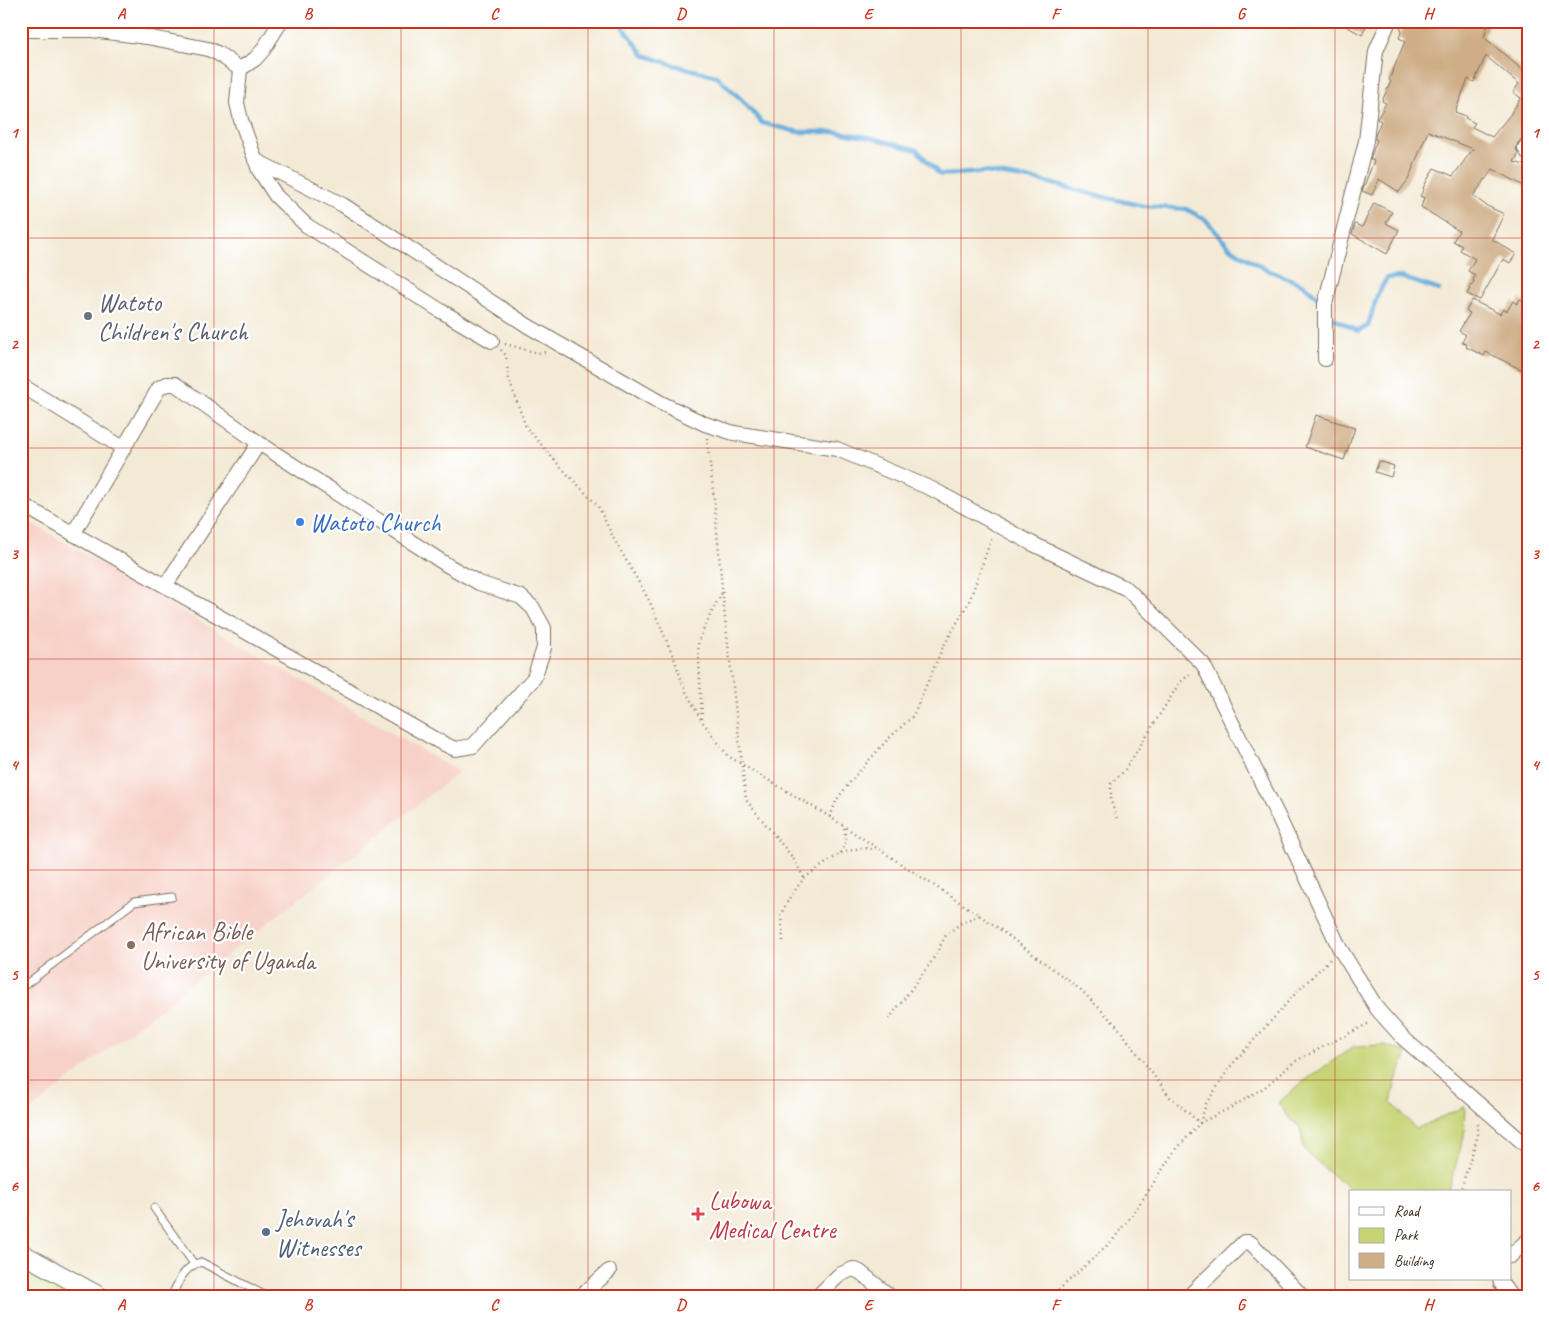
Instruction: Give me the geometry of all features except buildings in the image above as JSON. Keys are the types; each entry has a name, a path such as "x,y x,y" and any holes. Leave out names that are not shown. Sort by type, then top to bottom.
{"street":[{"path":"240,69 255,59 263,50 281,21"},
{"path":"1325,358 1326,304 1366,141 1376,51 1389,21"},
{"path":"21,30 92,30 148,37 208,49 219,54 240,69"},
{"path":"240,69 238,103 241,120 259,170 276,196 306,225 441,311 492,341"},
{"path":"1528,144 1525,148 1528,153"},
{"path":"255,160 343,206 528,326 661,403 705,424 734,433 837,450 932,489 1031,543 1126,589 1203,664 1279,818 1340,949 1378,1010 1404,1038 1528,1147"},
{"path":"21,504 73,534 165,586 455,749 473,746 534,678 544,648 544,628 533,608 521,597 479,583 448,565 259,443 175,384 167,384 158,388 73,534"},
{"path":"21,385 123,448"},
{"path":"165,586 259,443"},
{"path":"1512,1254 1528,1240"},
{"path":"1188,1297 1244,1242 1252,1244 1303,1297"},
{"path":"21,1253 101,1297"},
{"path":"817,1297 839,1275 853,1269 860,1272 891,1297"},
{"path":"580,1297 608,1271"},
{"path":"1500,1280 1500,1283 1511,1297"}],"lane":[{"path":"21,988 134,902 172,896"},
{"path":"154,1208 194,1264"},
{"path":"170,1297 186,1270 194,1264 201,1262 268,1297"}],"path":[{"path":"492,341 538,353 566,348"},
{"path":"492,341 506,355 509,380 526,427 557,464 598,506 614,539 649,600 674,658 685,690 702,721 728,756 741,762 830,817 979,915 1081,990 1117,1026 1169,1096 1200,1123"},
{"path":"705,424 722,594 746,800 794,858 804,878"},
{"path":"830,817 836,799 888,739 913,716 942,649 969,602 998,524"},
{"path":"702,721 698,642 712,609 722,594"},
{"path":"1117,818 1111,801 1111,784 1125,770 1180,682 1203,664"},
{"path":"841,853 846,841 844,827"},
{"path":"783,941 781,914 790,897 804,878 841,853 860,848 878,849"},
{"path":"889,1019 932,962 946,935 962,923 979,915"},
{"path":"1200,1123 1206,1104 1230,1067 1294,995 1340,949"},
{"path":"1050,1297 1113,1240 1174,1153 1200,1123 1234,1106 1265,1087 1294,1062 1373,1021 1378,1010"},
{"path":"1461,1190 1478,1135 1478,1116"}],"shaded area":[{"name":"African Bible University of Uganda","path":"21,517 459,772 21,1118"}],"green space":[{"path":"1385,1045 1407,1053 1396,1081 1391,1102 1416,1129 1465,1106 1464,1136 1449,1190 1350,1190 1304,1150 1300,1127 1290,1119 1278,1103 1303,1082 1354,1046"},
{"path":"21,1262 85,1297 21,1297"}],"waterway":[{"path":"585,21 621,24 644,55 716,76 742,100 762,123 798,132 837,132 872,138 917,150 940,175 985,172 1042,181 1143,206 1186,209 1206,220 1229,247 1263,268 1304,285 1323,302"},
{"path":"1329,313 1331,317 1358,331 1368,326 1378,293 1387,278 1401,277 1439,290"}],"place":[{"name":"Watoto Children's Church","path":"88,316"},
{"name":"Watoto Church","path":"300,522"},
{"name":"African Bible University of Uganda","path":"131,945"},
{"name":"Lubowa Medical Centre","path":"698,1214"},
{"name":"Jehovah's Witnesses","path":"266,1232"}]}
